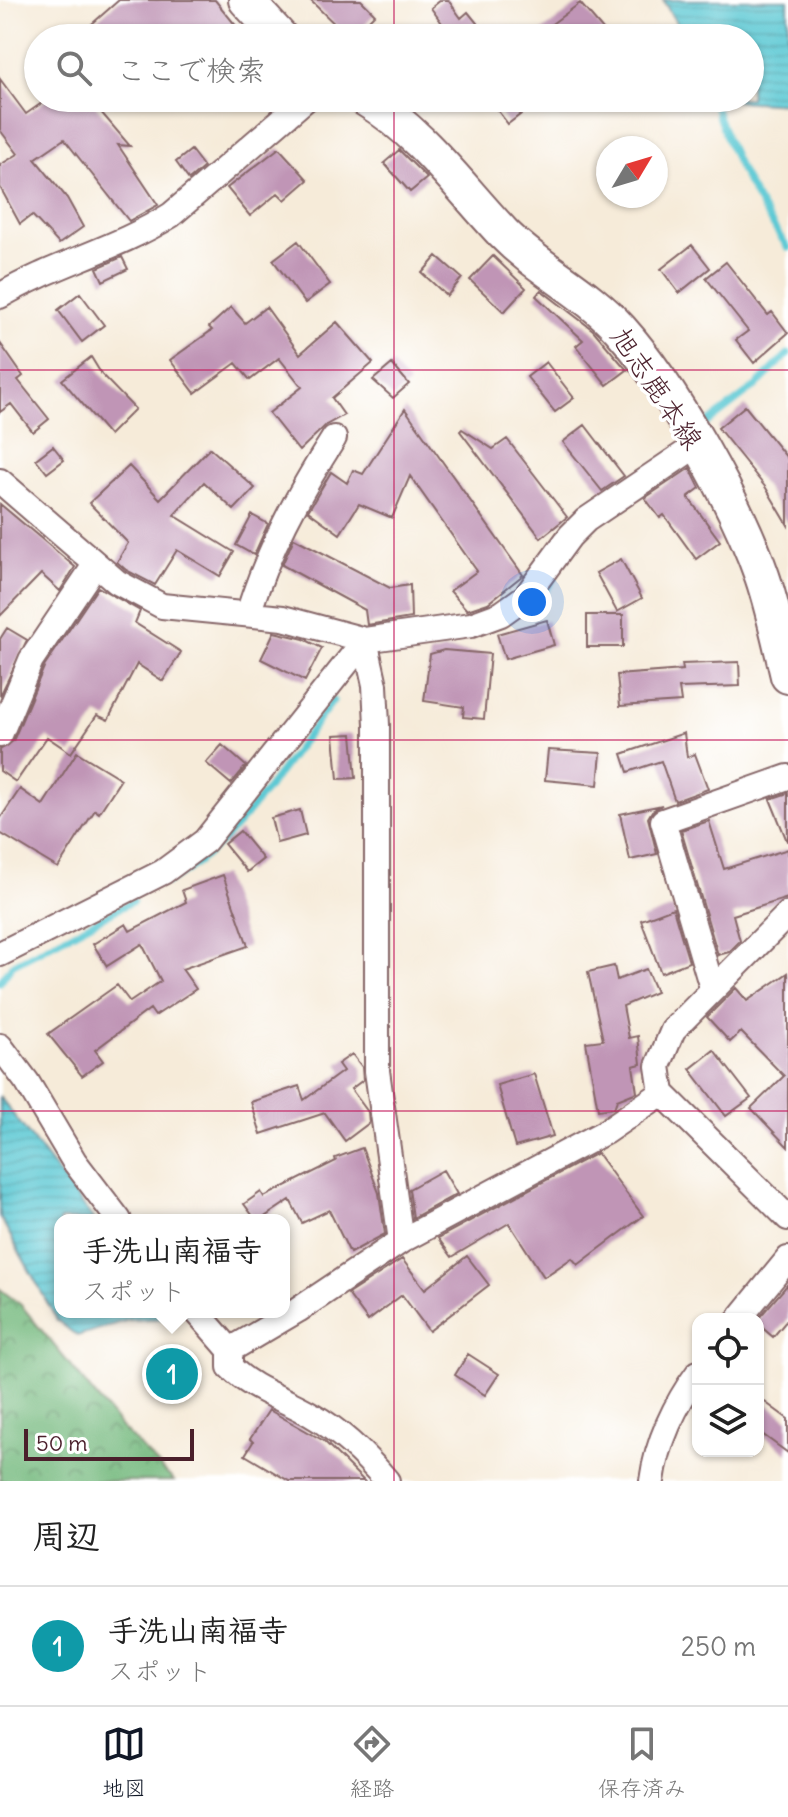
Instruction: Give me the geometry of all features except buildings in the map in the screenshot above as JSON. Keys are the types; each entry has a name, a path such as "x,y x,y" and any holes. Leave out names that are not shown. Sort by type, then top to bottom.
{"main road":[{"path":"246,0 268,24"},
{"name":"旭志鹿本線","path":"388,112 423,144 520,249 597,306 621,330 697,445 742,529 762,577 788,676"}],"street":[{"path":"0,296 23,283 148,230 187,203 291,112"},
{"path":"248,614 260,575 291,505 334,438"},
{"path":"0,481 117,582 162,606 283,618 365,640 471,625 501,614 526,596 570,536 586,520 697,445"},
{"path":"0,735 31,660 95,565"},
{"path":"0,954 163,872 205,841 365,640"},
{"path":"365,640 375,685 377,739 377,1071 401,1241"},
{"path":"712,988 663,821 788,777"},
{"path":"788,914 673,1030 658,1066 662,1093 788,1218"},
{"path":"0,1046 27,1082 74,1161 114,1214"},
{"path":"290,1315 401,1241 605,1132 662,1093"},
{"path":"744,1313 788,1259"},
{"path":"202,1318 230,1350 230,1367 242,1379 312,1414 347,1438 387,1481"},
{"path":"230,1350 284,1318"},
{"path":"652,1481 655,1460 672,1416 692,1383"}],"green space":[{"path":"0,1289 21,1305 120,1426 174,1481 0,1481"}],"water":[{"path":"663,0 788,0 788,104 764,103 764,24 677,24"},
{"path":"0,1097 89,1214 54,1214 54,1315 0,1217"},
{"path":"170,1318 128,1320 77,1336 57,1320"}],"waterway":[{"path":"717,112 744,176 788,248"},
{"path":"701,428 756,386 788,354"},
{"path":"546,590 555,576"},
{"path":"168,882 216,847 238,824 333,701"},
{"path":"0,982 12,965 133,901"}],"place":[{"name":"手洗山南福寺","path":"172,1374"}]}
